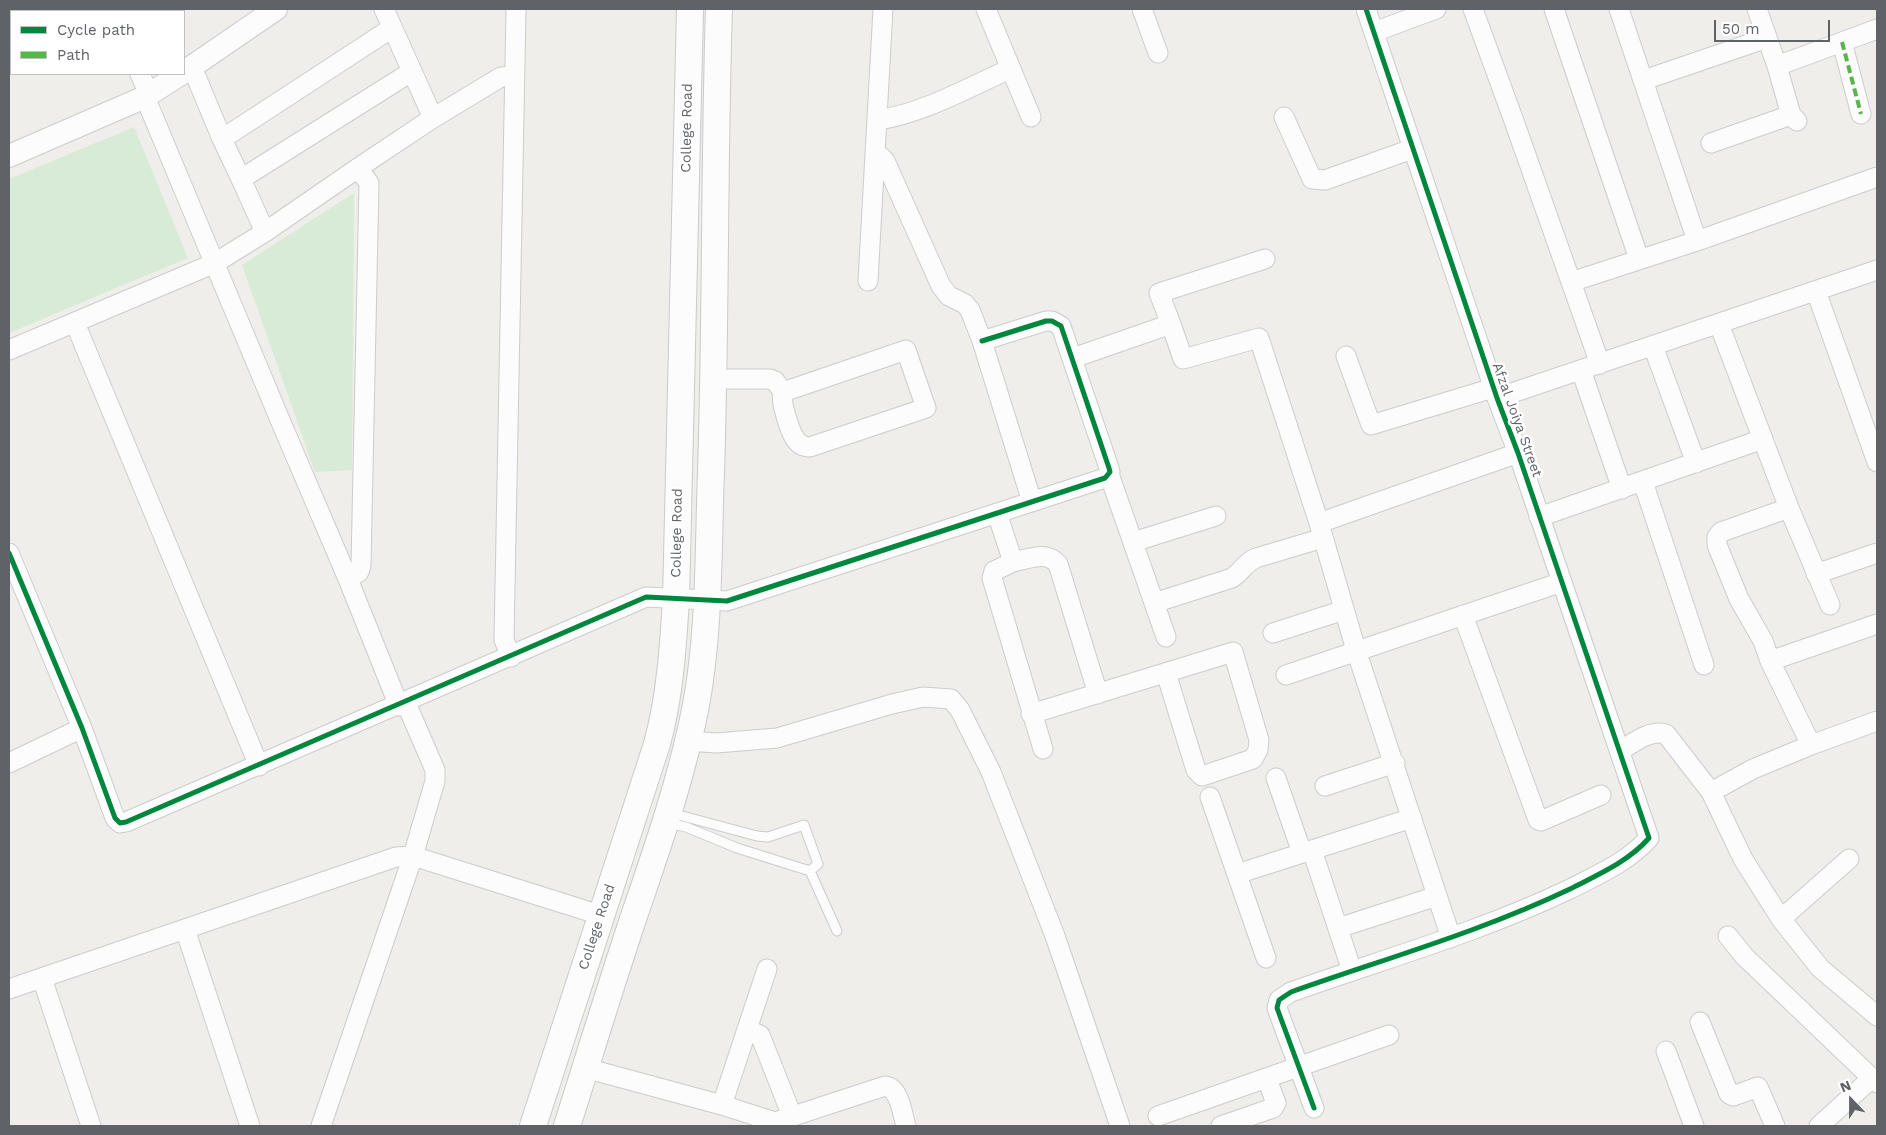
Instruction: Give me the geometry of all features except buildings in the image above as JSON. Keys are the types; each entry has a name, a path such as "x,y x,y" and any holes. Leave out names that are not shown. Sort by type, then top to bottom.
{"main road":[{"name":"College Road","path":"533,1126 662,725 672,666 676,599 690,9"},
{"name":"College Road","path":"567,1126 667,817 688,741 700,678 708,600 714,378 715,142 719,9"},
{"path":"592,942 622,952"}],"street":[{"path":"265,232 222,139 185,71 276,9"},
{"path":"384,9 433,118"},
{"path":"511,657 504,640 516,9"},
{"path":"868,281 883,9"},
{"path":"986,9 1031,117"},
{"path":"1142,9 1158,53"},
{"name":"Afzal Joiya Street","path":"1366,9 1495,393 1518,453 1649,838 1632,855 1591,878 1526,910 1451,938"},
{"path":"1374,32 1436,9"},
{"path":"1473,9 1600,364"},
{"path":"1554,9 1639,259"},
{"path":"1619,9 1697,240"},
{"path":"1711,143 1794,118 1757,9"},
{"path":"222,139 392,28"},
{"path":"1777,66 1877,29"},
{"path":"1644,80 1767,38"},
{"path":"1842,42 1861,114"},
{"path":"878,120 893,118 923,108 1010,69"},
{"path":"241,178 411,72"},
{"path":"140,75 146,96 283,427 403,704 435,770 435,781 413,856 321,1126"},
{"path":"9,156 146,96 179,75"},
{"path":"9,350 215,263 265,232 433,118 501,77 514,76"},
{"path":"1284,117 1312,179 1325,180 1412,149"},
{"path":"875,156 880,156 885,161 941,286 949,296 965,304 970,310 982,341 1032,502"},
{"path":"348,579 359,572 361,555 369,183 358,168"},
{"path":"1571,282 1877,177"},
{"path":"1265,259 1159,293 1183,359 1259,338 1321,531 1356,650 1395,763 1451,938 1291,992 1279,1000 1277,1008 1314,1108"},
{"path":"1346,356 1371,425 1581,370 1877,270"},
{"path":"1816,291 1877,462"},
{"path":"982,341 1052,321 1061,326 1109,468 1109,474 1166,637"},
{"path":"75,323 259,766"},
{"path":"1073,358 1171,324"},
{"path":"1719,324 1789,508 1830,605"},
{"path":"1653,346 1696,463"},
{"path":"906,350 926,408 810,448 804,447 794,436 781,399 783,392 906,350"},
{"path":"1581,370 1622,489"},
{"path":"714,378 770,379 775,381 783,392"},
{"path":"1540,517 1763,439"},
{"path":"1154,603 1232,578 1239,574 1247,562 1256,558 1518,453"},
{"path":"9,554 82,728 115,818 120,823 259,766 646,598 727,601 1100,481 1109,474"},
{"path":"1643,482 1704,665"},
{"path":"1789,508 1721,532 1717,537 1717,545 1739,599 1763,642 1770,661 1811,745"},
{"path":"997,513 1013,562"},
{"path":"1134,542 1216,516"},
{"path":"1816,574 1877,553"},
{"path":"1043,749 992,578 994,571 1013,562 1043,556 1053,558 1058,564 1098,694"},
{"path":"1286,675 1562,582"},
{"path":"1273,633 1344,610"},
{"path":"1463,615 1538,820 1541,821 1600,795"},
{"path":"1770,661 1877,624"},
{"path":"1031,714 1233,652 1259,740 1258,750 1253,759 1202,776 1196,770 1166,673"},
{"path":"688,741 716,743 778,738 892,704 923,697 951,699 960,710 995,782 1055,936 1120,1126"},
{"path":"1711,792 1753,769 1877,721"},
{"path":"9,763 82,728"},
{"path":"1620,751 1653,733 1666,734 1711,792 1743,859 1781,919 1820,968 1877,1016"},
{"path":"1325,786 1395,763"},
{"path":"1276,778 1338,928 1352,971"},
{"path":"1210,797 1266,958"},
{"path":"1237,874 1412,818"},
{"path":"9,989 396,857 413,856 600,915"},
{"path":"1781,919 1849,859"},
{"path":"1338,928 1437,896"},
{"path":"184,929 250,1126"},
{"path":"1728,936 1744,956 1874,1075 1819,1126"},
{"path":"722,1105 767,969"},
{"path":"42,978 91,1126"},
{"path":"1700,1022 1729,1094 1733,1096 1758,1087 1775,1126"},
{"path":"748,1030 760,1035 780,1121"},
{"path":"1158,1116 1388,1035"},
{"path":"1666,1052 1694,1126"},
{"path":"585,1068 780,1121 885,1086 890,1086 895,1090 906,1126"},
{"path":"1221,1126 1273,1108 1276,1103 1266,1079"}],"lane":[{"path":"667,817 768,837 804,825 818,864 810,871"},
{"path":"667,817 686,828 737,848 810,871 836,931"}],"green space":[{"path":"134,127 188,258 9,333 9,179"},
{"path":"354,193 352,470 315,472 242,265"}],"marked path":[{"path":"1842,42 1861,114"}],"cycle path":[{"path":"1314,1108 1277,1008 1279,1000 1291,992 1502,919 1570,889 1612,867 1641,847 1649,838 1518,453 1497,398 1366,9"},
{"path":"9,553 82,728 115,818 120,823 126,822 646,597 727,601 1105,478 1110,472 1109,468 1061,326 1052,321 1046,321 982,341"}]}
